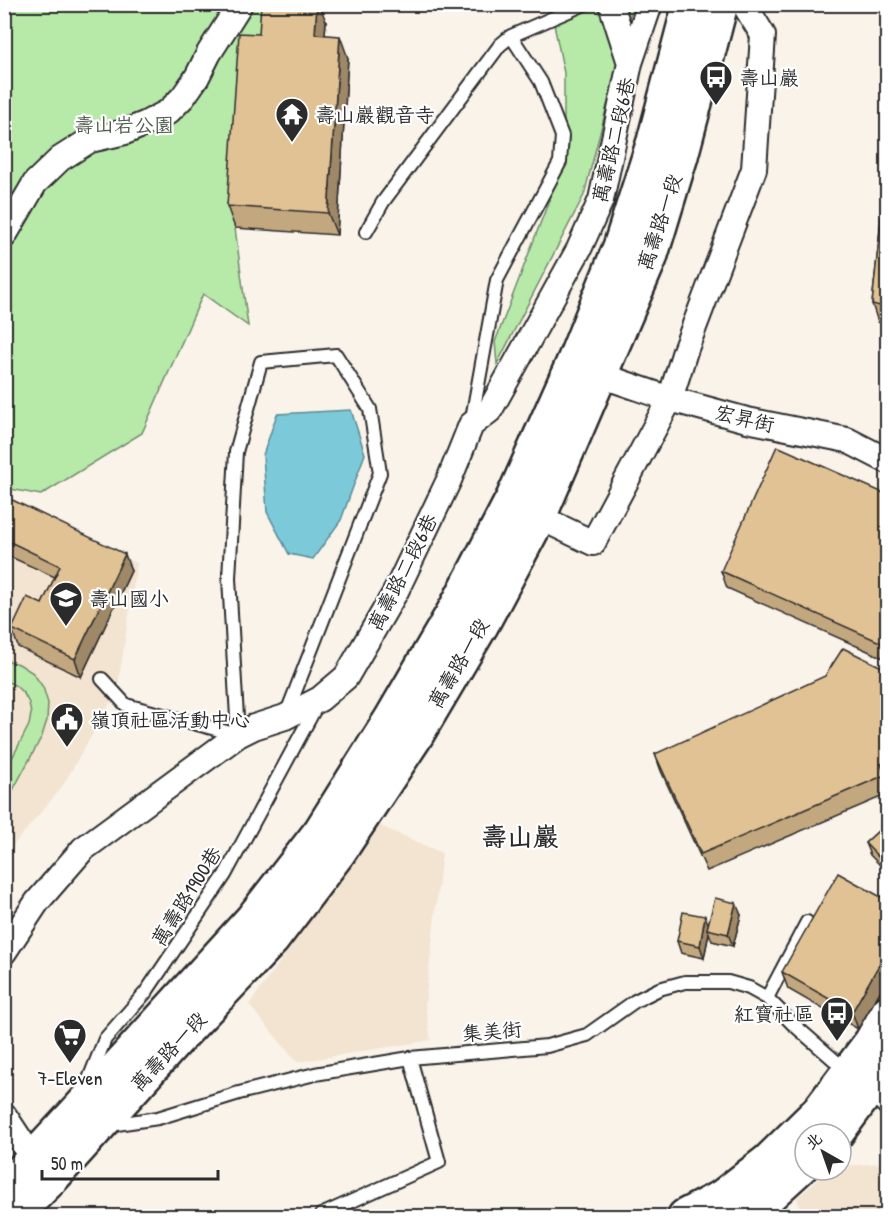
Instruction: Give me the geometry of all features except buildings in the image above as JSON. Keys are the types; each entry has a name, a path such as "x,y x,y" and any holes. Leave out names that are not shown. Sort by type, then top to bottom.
{"main road":[{"name":"萬壽路一段","path":"14,1216 43,1168 89,1117 253,918 320,832 391,719 457,606 513,498 574,361 620,246 654,141 690,4"},
{"name":"萬壽路一段","path":"89,1117 176,1041 272,940 339,852 414,739 482,624 539,517 650,258 681,156 721,4"},
{"path":"843,1122 882,1050 888,1012"},
{"path":"685,1216 723,1196 768,1161 819,1111 864,1087"},
{"name":"萬壽路一段","path":"4,1190 43,1168"},
{"path":"738,1216 759,1204 793,1174"}],"street":[{"path":"4,236 35,183 60,159 90,140 125,132 168,112 183,97 197,77 209,53 240,4"},
{"path":"611,4 630,63"},
{"name":"萬壽路二段6巷","path":"4,952 37,902 83,849 238,735 285,717 320,699 346,677 396,591 449,480 471,425 490,410 579,249 601,200 630,63 650,4"},
{"path":"539,517 593,543 670,399 685,351 754,169 763,35 744,4"},
{"name":"宏昇街","path":"600,375 670,399 747,420 847,440 888,461"},
{"path":"4,1115 43,1168"}],"lane":[{"path":"366,232 383,202 500,45 511,36 585,4"},
{"path":"471,425 497,280 560,162 562,136 541,82 511,36"},
{"path":"102,679 126,705 238,735 229,578 236,452 261,362 336,355 370,409 380,473 285,717"},
{"name":"萬壽路1900巷","path":"89,1117 87,1080 105,1039 146,992 225,875 320,699"},
{"path":"767,998 807,922"},
{"name":"集美街","path":"89,1117 158,1118 239,1093 315,1074 410,1058 547,1046 587,1035 635,1001 659,989 685,982 728,982 749,988 767,998 864,1087"},
{"path":"321,1215 439,1162 410,1058"}],"shaded area":[{"name":"壽山國小","path":"5,504 137,563 117,691 62,787 5,855"},
{"path":"378,825 442,853 425,1005 431,1040 297,1062 249,1005"},
{"path":"887,1163 887,1216 802,1216 797,1198 815,1182 853,1182 853,1165"}],"green space":[{"name":"壽山岩公園","path":"4,5 302,5 247,55 235,228 248,326 203,294 142,433 41,495 5,488"},
{"path":"550,5 633,5 584,195 497,364 495,342 564,161 564,73"},
{"path":"5,660 19,664 33,673 43,687 48,703 47,720 42,736 5,805 5,772 29,725 31,714 24,694 5,680"}],"water":[{"path":"351,410 365,454 341,520 313,559 289,554 267,512 263,455 277,414"}],"place":[{"name":"壽山巖","path":"716,106"},
{"name":"壽山巖觀音寺","path":"292,143"},
{"name":"壽山國小","path":"66,627"},
{"name":"嶺頂社區活動中心","path":"67,748"},
{"name":"紅寶社區","path":"837,1042"},
{"name":"7-Eleven","path":"70,1064"}],"district":[{"name":"壽山巖","path":"520,836"}]}
